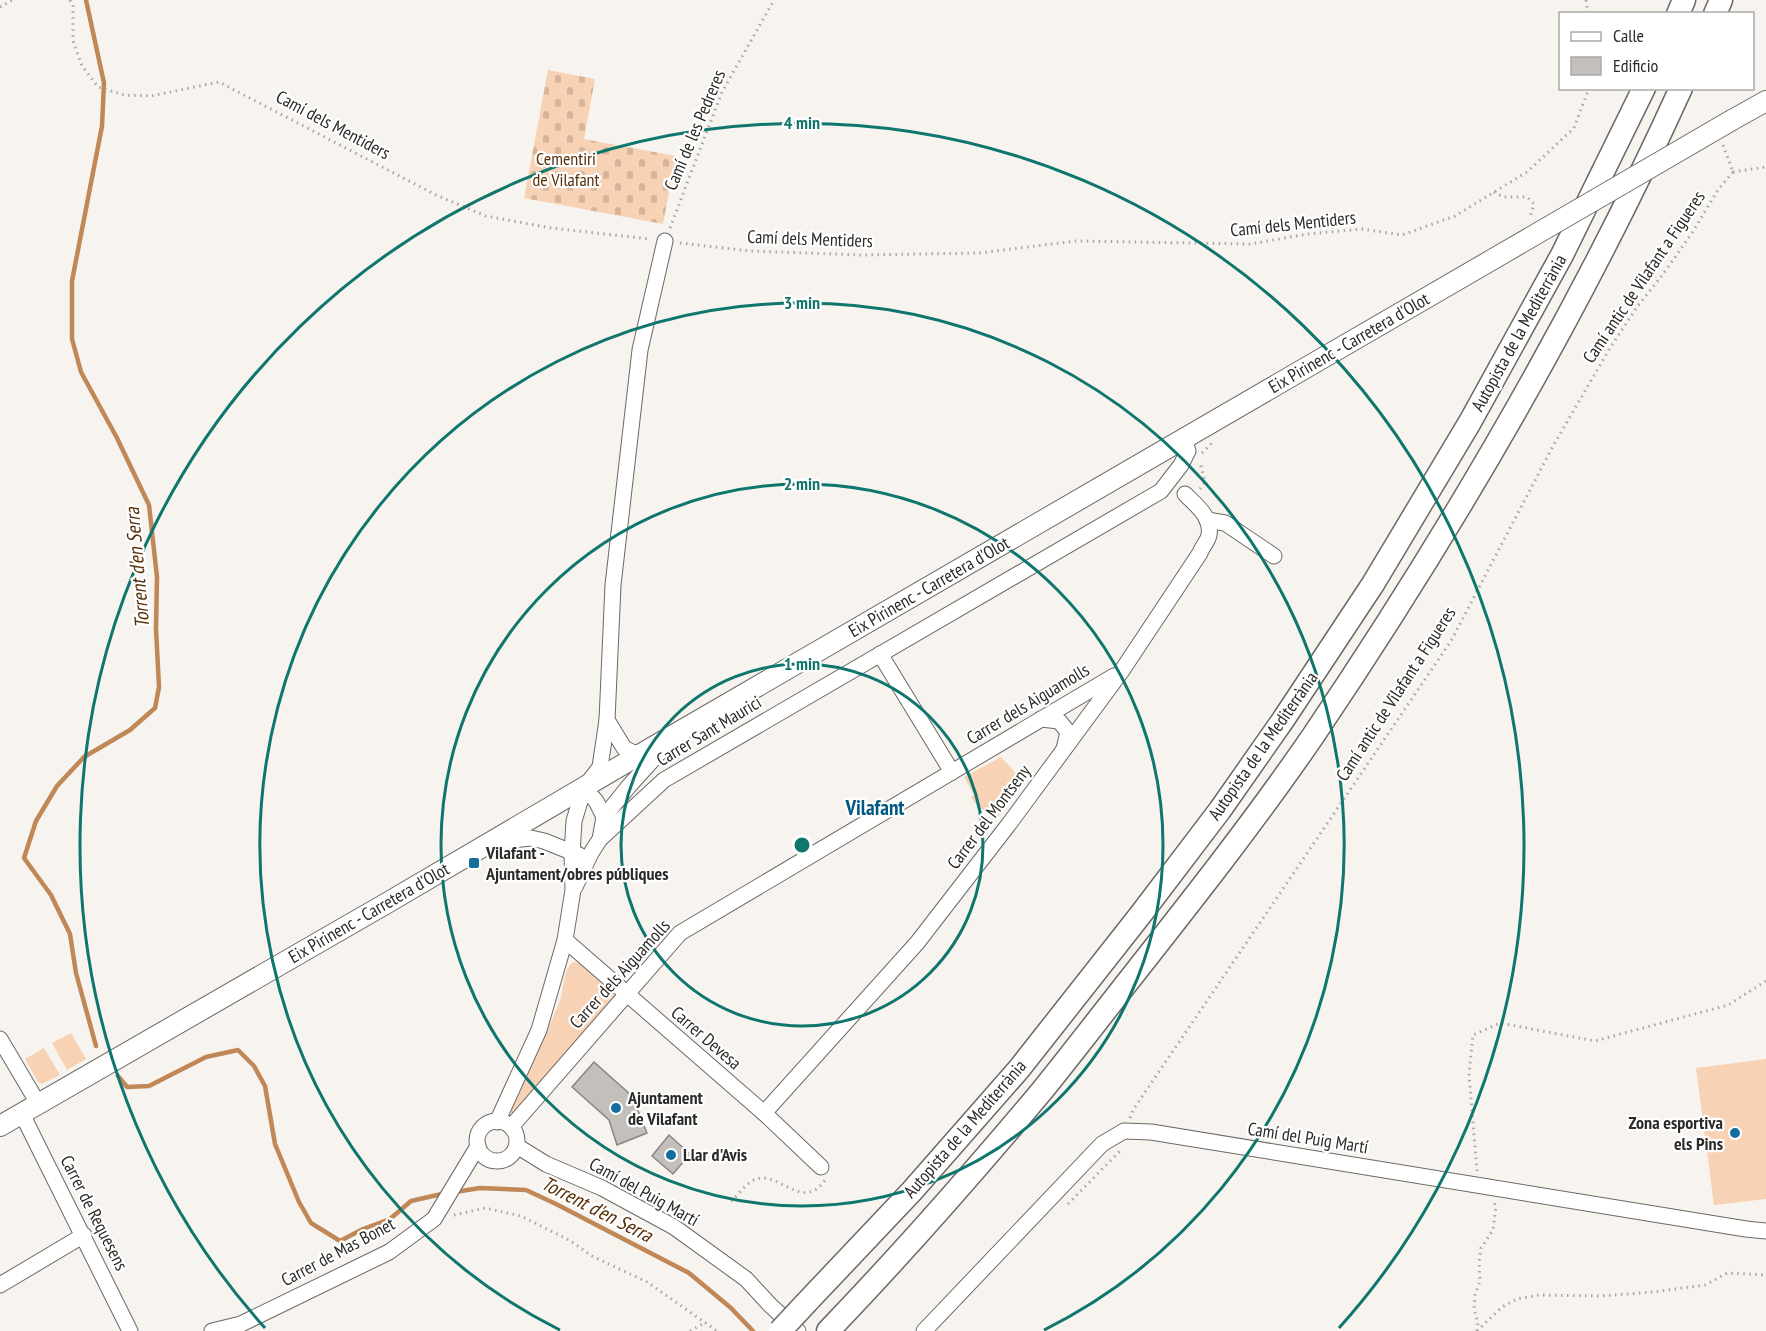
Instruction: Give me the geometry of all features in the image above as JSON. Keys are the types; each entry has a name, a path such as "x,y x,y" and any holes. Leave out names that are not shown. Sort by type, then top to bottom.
{"highway":[{"name":"Autopista de la Mediterrània","path":"780,1331 912,1191 1019,1069 1220,810 1283,720 1373,584 1470,422 1562,255 1643,90"},
{"name":"Autopista de la Mediterrània","path":"830,1329 1042,1091 1248,826 1311,738 1403,599 1500,440 1594,266 1680,90"}],"main road":[{"name":"Eix Pirinenc - Carretera d'Olot","path":"0,1126 584,788 629,755 676,734 1766,101"}],"street":[{"path":"504,1124 539,1030 565,940 573,890 574,821 584,788 600,767 607,720 613,585 640,350 665,241"},
{"path":"1161,491 1181,465 1188,451 1183,438"},
{"path":"1181,465 1185,494"},
{"path":"1161,491 1185,494 1200,507 1207,520 1225,524 1274,556"},
{"name":"Carrer Sant Maurici","path":"600,839 664,780 1161,491"},
{"name":"Carrer del Montseny","path":"764,1113 917,943 1064,749 1121,672 1200,553 1209,535 1207,520"},
{"path":"880,654 952,772"},
{"name":"Carrer dels Aiguamolls","path":"504,1124 627,995 680,933 1121,672"},
{"path":"1041,719 1059,721 1068,732 1064,749"},
{"path":"607,720 629,755 628,786"},
{"path":"573,890 600,839 604,817 628,786 676,734"},
{"path":"584,788 596,801 604,817"},
{"path":"489,842 531,838 579,856 591,853"},
{"name":"Carrer Devesa","path":"565,940 764,1113 821,1167"},
{"name":"Carrer de Requesens","path":"0,1039 84,1235 130,1331"},
{"path":"489,1123 504,1124 517,1138 517,1146 515,1152 508,1158 494,1161 485,1157 478,1146 479,1133 489,1123"},
{"path":"924,1331 1102,1144 1124,1131"},
{"name":"Camí del Puig Martí","path":"1124,1131 1151,1132 1766,1231"},
{"name":"Carrer de Mas Bonet","path":"212,1331 241,1324 389,1251 434,1219 478,1146"},
{"name":"Camí del Puig Martí","path":"517,1146 546,1164 602,1188 674,1227 746,1279 798,1331"},
{"path":"0,1285 84,1235"}],"path":[{"path":"0,7 12,0"},
{"name":"Camí dels Mentiders","path":"70,0 73,6 73,41 82,66 98,87 124,95 152,96 219,82 436,195 486,216 551,228 750,250 862,255 979,253 1076,241 1250,244 1308,234 1362,229 1402,235 1455,216 1527,172 1574,128 1588,90"},
{"name":"Camí de les Pedreres","path":"665,241 722,92 774,0"},
{"path":"1715,146 1722,145 1733,172 1766,167"},
{"name":"Camí antic de Vilafant a Figueres","path":"1124,1131 1133,1110 1451,641 1553,446 1610,348 1665,273 1718,190 1733,172"},
{"path":"1494,192 1503,197 1527,197 1534,204 1526,224"},
{"path":"1766,981 1728,1005 1595,1041 1500,1023 1473,1035 1469,1074 1482,1186 1496,1207 1493,1230 1481,1248 1480,1281 1475,1295 1474,1309 1478,1323 1477,1331 1502,1307 1517,1299 1539,1295 1601,1296 1653,1292 1705,1285 1727,1273 1766,1275"},
{"path":"1065,1206 1140,1132"},
{"path":"731,1201 752,1180 765,1177 793,1190 807,1193 818,1190 825,1180 821,1167"},
{"path":"434,1219 484,1208 521,1216 569,1240 592,1256 647,1282 717,1331"},
{"path":"690,1331 706,1322"}],"green space":[{"name":"Cementiri de Vilafant","path":"548,70 595,79 584,139 676,156 663,224 524,198"},
{"path":"1001,757 1024,782 995,821 974,802 971,797 974,795 964,777"},
{"path":"573,962 581,963 616,996 514,1114 510,1113 509,1104 549,1027 560,1000 566,974"},
{"path":"71,1033 86,1059 67,1070 52,1043"},
{"path":"44,1048 60,1075 42,1084 38,1082 25,1059"},
{"name":"Zona esportiva els Pins","path":"1766,1059 1766,1199 1714,1205 1696,1068"}],"building":[{"name":"Ajuntament de Vilafant","path":"594,1062 632,1096 647,1133 617,1145 609,1120 572,1087"},
{"name":"Llar d'Avis","path":"669,1135 690,1154 673,1174 652,1156"}],"waterway":[{"name":"Torrent d'en Serra","path":"86,0 104,83 102,126 72,281 72,339 81,372 117,438 149,505 157,577 156,629 159,687 155,708 130,730 84,757 57,786 36,821 24,858 51,895 70,934 76,973 96,1046"},
{"name":"Torrent d'en Serra","path":"118,1076 127,1087 149,1086 206,1057 238,1050 254,1066 265,1086 275,1144 299,1202 311,1223 340,1241 390,1219 411,1201 446,1193"},
{"name":"Torrent d'en Serra","path":"455,1192 480,1188 526,1190 689,1273 731,1308 753,1331"}],"place":[{"name":"Vilafant - Ajuntament/obres públiques","path":"474,863"},
{"name":"Ajuntament de Vilafant","path":"616,1108"},
{"name":"Zona esportiva els Pins","path":"1735,1133"},
{"name":"Llar d'Avis","path":"671,1155"}],"district":[{"name":"Vilafant","path":"875,808"}]}
